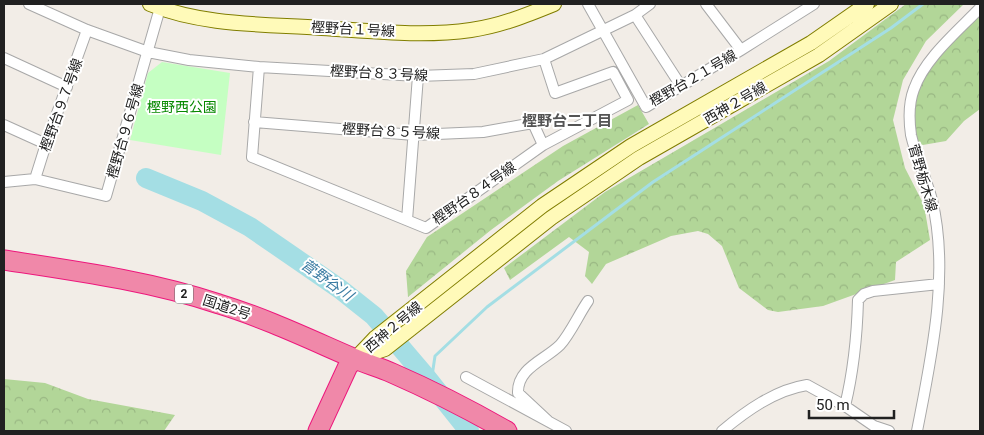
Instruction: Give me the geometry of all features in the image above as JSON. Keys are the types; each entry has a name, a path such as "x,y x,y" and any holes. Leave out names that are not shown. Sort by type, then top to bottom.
{"highway":[{"name":"国道2号","path":"4,260 89,273 154,286 219,303 391,373 507,431"},
{"path":"318,431 348,366 355,359"}],"street":[{"path":"29,4 87,30 148,52"},
{"name":"樫野台１号線","path":"157,5 209,20 422,32 471,30 516,20 554,4"},
{"name":"樫野台２１号線","path":"588,4 646,107 741,50 801,7 814,4"},
{"name":"樫野台８３号線","path":"148,52 188,60 259,67 418,76 474,74 544,59 635,16 650,4"},
{"path":"706,4 741,50"},
{"name":"西神２号線","path":"355,359 385,349 403,326 542,206 631,146 812,44 867,4"},
{"name":"西神２号線","path":"355,359 375,338 403,326 559,212 639,158 819,55 891,4"},
{"name":"樫野台９６号線","path":"4,182 35,179 106,196 148,52 157,5"},
{"name":"菅野栃木線","path":"917,431 929,367 940,274 932,200 911,135 913,90 923,70 980,8"},
{"path":"635,16 681,86"},
{"name":"樫野台９７号線","path":"35,179 87,30"},
{"path":"4,58 67,87"},
{"name":"樫野台８４号線","path":"259,67 252,157 426,228 543,145 628,100 613,72 555,93 544,59"},
{"path":"407,220 418,76"},
{"name":"樫野台８５号線","path":"254,122 414,135 483,132 533,123 543,145"},
{"path":"4,125 46,144"},
{"path":"845,406 852,376 857,339 858,300 864,294 873,291 939,284"},
{"path":"548,421 518,393 518,383 523,374 561,344 588,301"},
{"path":"466,377 566,431"},
{"path":"722,431 738,418 780,392 807,385 845,406 874,426 889,431"}],"green space":[{"path":"906,4 964,4 926,41 903,80 893,120 905,168 924,205 930,240 896,262 895,280 823,306 778,312 768,310 739,288 722,246 708,234 698,231 671,236 606,264 592,284 585,276 589,252 569,237 510,280 504,268 605,192 829,61"},
{"path":"980,15 980,109 964,121 946,141 917,146 914,119 917,92 921,83 935,62"},
{"name":"樫野西公園","path":"162,62 230,73 221,155 130,140 148,73"},
{"path":"638,105 649,124 558,181 491,230 408,297 406,271 427,237 563,146"},
{"path":"4,379 45,383 88,399 175,415 164,431 4,431"}],"waterway":[{"path":"431,383 435,356 487,307 653,182 891,28 923,4"},
{"name":"菅野谷川","path":"146,178 202,201 250,227 340,289 374,316 469,431"}],"district":[{"name":"樫野台二丁目","path":"567,121"}]}
